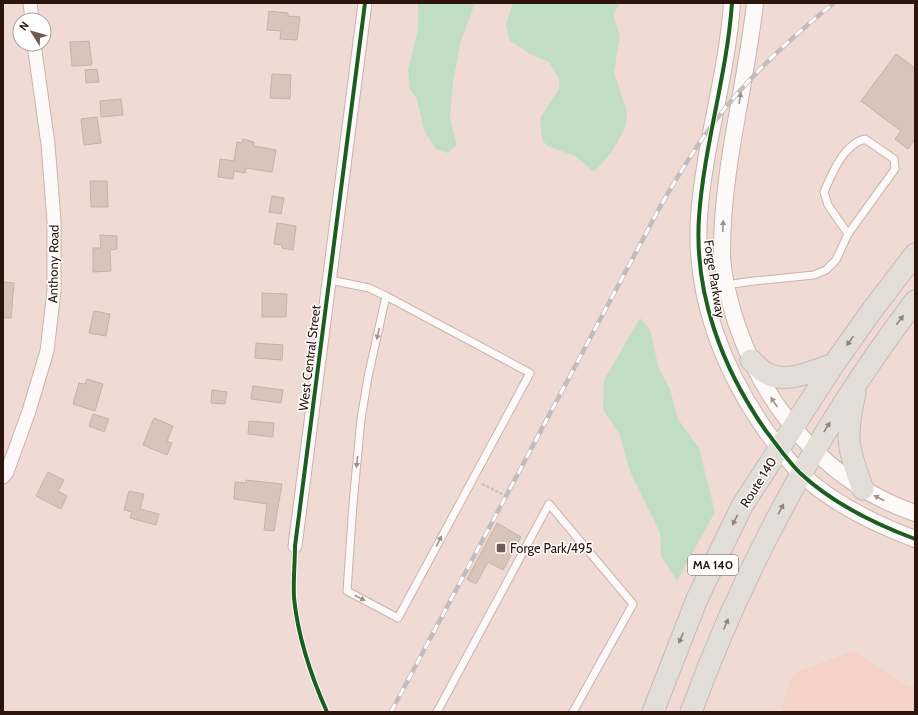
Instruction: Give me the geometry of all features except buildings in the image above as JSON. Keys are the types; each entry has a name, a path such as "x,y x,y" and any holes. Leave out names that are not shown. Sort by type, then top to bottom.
{"main road":[{"name":"Route 140","path":"653,712 677,647 719,552 742,506 834,364 870,313 915,254"},
{"name":"MA 140","path":"691,712 730,615 770,530 800,473 857,379 915,301"},
{"path":"751,360 768,374 782,377 803,374 834,364"},
{"path":"857,379 849,419 848,444 863,489"}],"street":[{"name":"West Central Street","path":"295,546 365,3"},
{"name":"Forge Parkway","path":"732,3 730,24 712,124 699,216 698,242 704,288 711,319 724,357 747,402 779,449 800,473 817,487 852,510 915,539"},
{"name":"Forge Parkway","path":"755,3 724,200 722,253 732,310 751,360 770,395 793,428 813,450 838,472 863,489 885,501 915,514"},
{"name":"Anthony Road","path":"3,478 7,472 29,411 47,351 53,297 54,221 48,144 35,52"}],"lane":[{"path":"704,288 814,275 826,270 836,260 848,234 895,169 894,159 865,140 857,142 843,156 824,192 828,205 848,234"},
{"path":"330,280 369,288 386,296 530,373 398,618 347,591 351,518 361,419 368,377 386,296"},
{"path":"437,712 549,504 633,604 574,712"}],"path":[{"path":"473,479 502,494"}],"shaded area":[{"path":"853,651 909,687 915,685 915,712 780,712 794,673"}],"green space":[{"path":"418,3 475,3 460,44 453,83 450,117 457,145 448,153 436,149 424,130 417,99 410,90 408,69 418,30"},
{"path":"513,3 620,3 613,15 620,36 614,72 627,112 626,126 612,152 594,172 575,156 547,146 542,139 540,118 559,89 559,79 549,62 530,54 509,40 506,24"},
{"path":"640,318 650,330 659,369 670,389 678,419 699,448 715,512 677,581 661,556 660,533 629,469 619,433 603,410 604,380"}],"railway":[{"path":"391,712 660,207 685,165 725,108 754,75 785,45 834,3"}],"cycle path":[{"path":"327,712 302,642 296,613 294,598 295,546 365,3"},
{"path":"732,3 725,57 706,163 699,217 701,274 706,302 714,329 724,356 750,407 786,458 800,473 812,484 854,512 915,539"}],"place":[{"name":"Forge Park/495","path":"501,548"}]}
